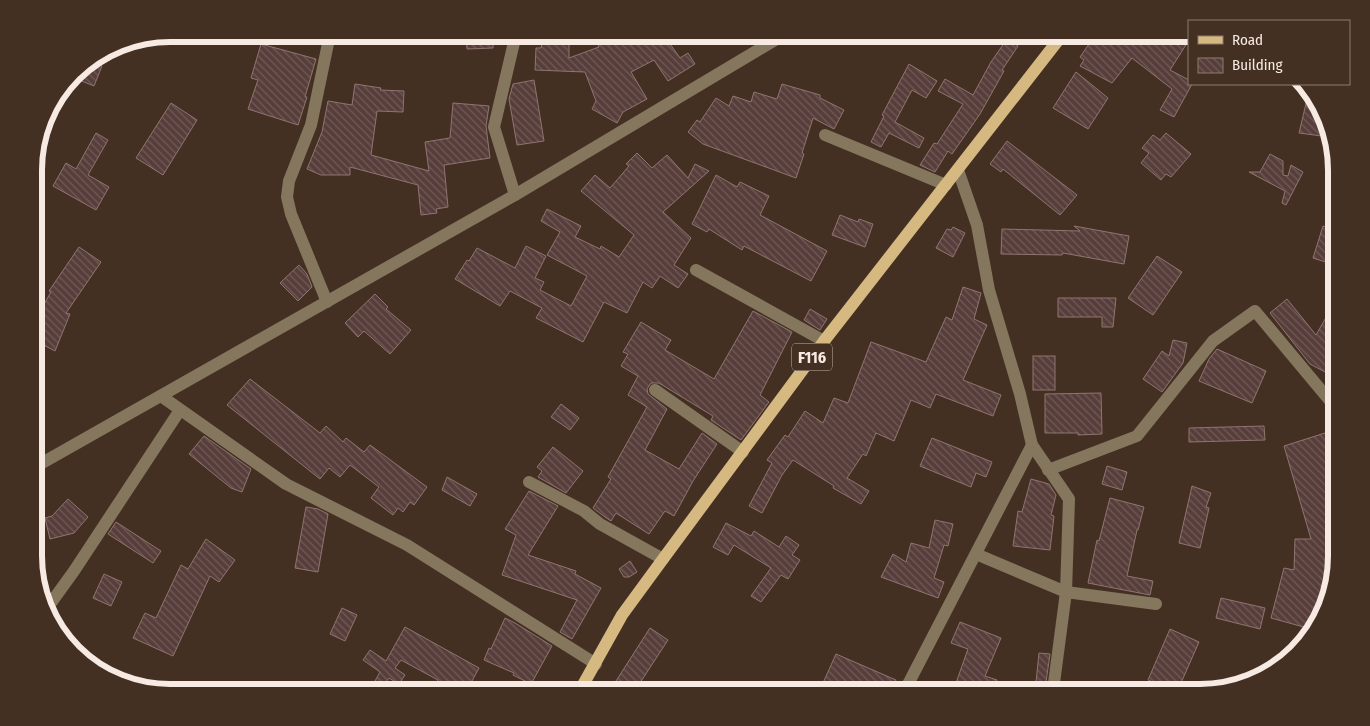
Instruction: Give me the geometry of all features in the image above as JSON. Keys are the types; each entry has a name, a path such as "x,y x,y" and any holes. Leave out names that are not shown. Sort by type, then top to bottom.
{"main road":[{"name":"F116","path":"584,684 622,615 663,559 824,341 1057,42"}],"street":[{"path":"42,463 515,195 771,42"},
{"path":"326,302 291,214 288,197 289,180 311,125 328,43"},
{"path":"514,43 494,127 515,195"},
{"path":"825,135 946,185"},
{"path":"958,170 978,225 989,290 1020,394 1032,445 1069,499 1066,592 1054,683"},
{"path":"696,270 824,341"},
{"path":"1048,470 1137,436 1213,341 1255,311 1328,398"},
{"path":"655,390 742,452"},
{"path":"161,396 286,484 407,545 596,664"},
{"path":"51,602 180,410"},
{"path":"909,683 1032,445"},
{"path":"529,482 584,511 600,524 663,559"},
{"path":"976,554 1066,592 1156,604"}],"building":[{"path":"1005,42 1012,42 1018,46 1002,70 1004,71 980,114 952,154 948,151 935,172 920,165 934,143 937,144 963,104 938,91 945,79 973,95 991,62"},
{"path":"1090,42 1188,42 1170,70 1188,79 1188,85 1191,85 1174,117 1160,110 1172,89 1132,58 1112,83 1080,66 1084,60 1080,57"},
{"path":"467,43 493,43 493,48 467,49"},
{"path":"542,43 569,43 569,58 599,47 597,43 669,43 680,58 688,53 695,64 668,81 654,60 631,72 647,99 623,112 617,123 592,109 596,101 585,72 535,70 536,48 541,48"},
{"path":"261,44 316,59 298,125 248,109 258,80 251,78"},
{"path":"909,64 937,81 926,98 912,90 895,122 924,138 919,148 889,133 881,147 871,142 884,116 882,115"},
{"path":"98,65 102,66 94,86 80,80"},
{"path":"1076,72 1108,98 1088,129 1053,108"},
{"path":"534,80 544,141 517,145 509,99 513,84"},
{"path":"355,84 381,88 380,90 404,91 403,112 377,111 371,155 429,171 425,142 450,138 453,103 489,106 486,126 490,158 444,165 448,207 436,209 437,213 421,215 418,185 350,167 350,175 321,175 307,169 322,132 328,101 352,105"},
{"path":"782,84 820,95 820,98 844,110 834,129 813,118 796,178 703,144 688,132 697,120 700,122 716,98 729,106 733,96 751,102 754,92 777,99"},
{"path":"1307,100 1318,122 1322,136 1299,133"},
{"path":"171,103 197,120 163,175 136,158"},
{"path":"96,133 108,140 88,175 109,187 96,210 53,186 66,163 76,169"},
{"path":"1166,133 1191,154 1171,177 1166,174 1161,180 1141,163 1149,153 1142,148 1153,135 1160,140"},
{"path":"1007,141 1077,195 1060,215 1003,169 1001,172 990,164"},
{"path":"637,153 652,168 667,155 688,178 695,164 709,171 663,212 691,238 674,265 688,274 678,288 660,276 652,288 643,282 627,313 604,302 583,342 536,318 542,308 510,291 500,306 455,279 477,248 515,268 526,246 546,256 535,278 544,282 540,290 571,306 587,276 547,255 560,232 541,221 547,209 581,226 575,237 600,249 601,246 619,257 634,235 581,191 595,175 610,188 629,166 626,164"},
{"path":"1270,154 1283,161 1283,175 1288,176 1291,165 1303,172 1286,205 1282,203 1285,191 1249,172 1260,172"},
{"path":"716,175 737,187 740,182 769,196 760,215 827,251 811,281 744,246 742,250 709,229 707,232 692,224"},
{"path":"840,215 858,222 859,219 873,224 865,247 832,235"},
{"path":"1074,226 1129,236 1124,264 1063,253 1062,255 1001,254 1002,229 1080,231"},
{"path":"1323,226 1328,228 1328,263 1313,258"},
{"path":"953,227 965,233 953,257 936,248 947,229 951,230"},
{"path":"79,247 101,262 66,313 70,314 55,351 43,344 43,307 51,292 49,291"},
{"path":"1157,256 1182,272 1153,315 1128,298"},
{"path":"299,265 307,274 312,287 298,301 280,283"},
{"path":"963,287 981,293 974,319 987,325 963,380 1001,395 993,416 936,394 930,408 911,400 894,441 876,433 866,456 863,454 847,478 869,491 861,504 833,488 834,486 793,460 782,475 762,513 749,506 772,463 767,460 785,435 788,437 805,411 823,423 834,398 848,403 871,342 926,362 946,317 952,320"},
{"path":"375,294 388,307 386,309 411,330 390,354 364,331 358,337 345,323"},
{"path":"1058,298 1116,298 1113,327 1102,327 1102,317 1058,317"},
{"path":"1287,299 1316,335 1328,314 1327,373 1310,364 1270,313"},
{"path":"810,309 827,319 820,330 804,320"},
{"path":"753,311 792,332 760,395 769,402 741,440 711,420 713,416 659,383 651,383 647,389 648,394 667,409 645,450 679,469 702,433 717,444 693,481 674,516 665,511 649,534 616,513 611,521 593,508 611,479 608,477 647,407 628,395 638,376 621,366 628,354 623,352 641,322 671,340 665,350 714,379"},
{"path":"1173,340 1187,343 1183,363 1162,392 1143,379 1162,351 1169,356"},
{"path":"1217,349 1266,371 1252,403 1199,381 1209,359"},
{"path":"1033,356 1055,356 1055,390 1033,390"},
{"path":"250,379 320,433 326,426 343,442 346,438 364,452 370,445 427,487 414,505 410,502 403,512 398,508 393,515 371,498 379,487 350,465 340,477 329,468 320,479 227,405"},
{"path":"1101,393 1102,434 1045,433 1045,394"},
{"path":"561,404 579,418 570,430 551,417"},
{"path":"1264,426 1265,440 1189,442 1189,428"},
{"path":"1325,433 1328,443 1327,564 1321,597 1306,628 1271,618 1284,568 1294,570 1295,539 1311,539 1284,446"},
{"path":"204,436 251,469 242,492 231,488 189,454"},
{"path":"932,438 992,462 986,477 976,473 971,487 920,466"},
{"path":"553,447 583,471 566,493 538,477 542,471 537,467"},
{"path":"1107,466 1127,472 1122,490 1102,484"},
{"path":"447,477 477,494 470,506 442,490"},
{"path":"1031,479 1049,484 1056,495 1051,515 1054,516 1050,550 1013,546 1018,511 1022,512"},
{"path":"1192,486 1211,493 1206,507 1209,508 1200,548 1179,543"},
{"path":"529,491 558,506 528,555 576,571 575,574 601,588 572,639 560,632 577,600 502,575 516,535 505,529"},
{"path":"1110,498 1144,507 1127,576 1153,581 1150,595 1088,583 1097,540 1099,541"},
{"path":"68,499 88,517 74,533 50,539 45,518 52,516"},
{"path":"306,507 318,509 328,514 318,572 295,568"},
{"path":"935,520 953,524 948,546 944,545 934,578 944,582 938,598 881,577 893,554 906,562 911,543 929,548"},
{"path":"116,522 161,551 153,563 108,534"},
{"path":"726,523 751,536 754,531 779,547 786,536 799,545 792,555 800,560 788,579 781,575 761,602 751,596 771,568 734,545 728,555 713,547"},
{"path":"206,539 235,560 219,582 210,576 173,656 133,638 145,613 156,618 181,565 188,569"},
{"path":"630,561 637,572 629,577 624,577 619,569"},
{"path":"104,574 122,582 111,606 93,598"},
{"path":"1221,598 1265,608 1260,629 1216,618"},
{"path":"342,608 357,615 345,641 330,634"},
{"path":"505,618 552,646 531,684 513,675 514,673 484,660 489,648 491,649"},
{"path":"960,622 1001,638 985,676 997,680 996,683 956,683 968,649 951,643"},
{"path":"405,627 479,668 470,684 436,684 438,680 401,660 395,668 405,675 399,684 389,678 385,684 379,684 375,681 380,672 363,660 370,650 386,661"},
{"path":"650,628 668,640 640,684 620,684 616,681"},
{"path":"1170,629 1199,642 1181,683 1155,683 1148,680"},
{"path":"1039,653 1050,654 1046,683 1036,683"},
{"path":"836,654 896,680 895,683 823,683"}]}
